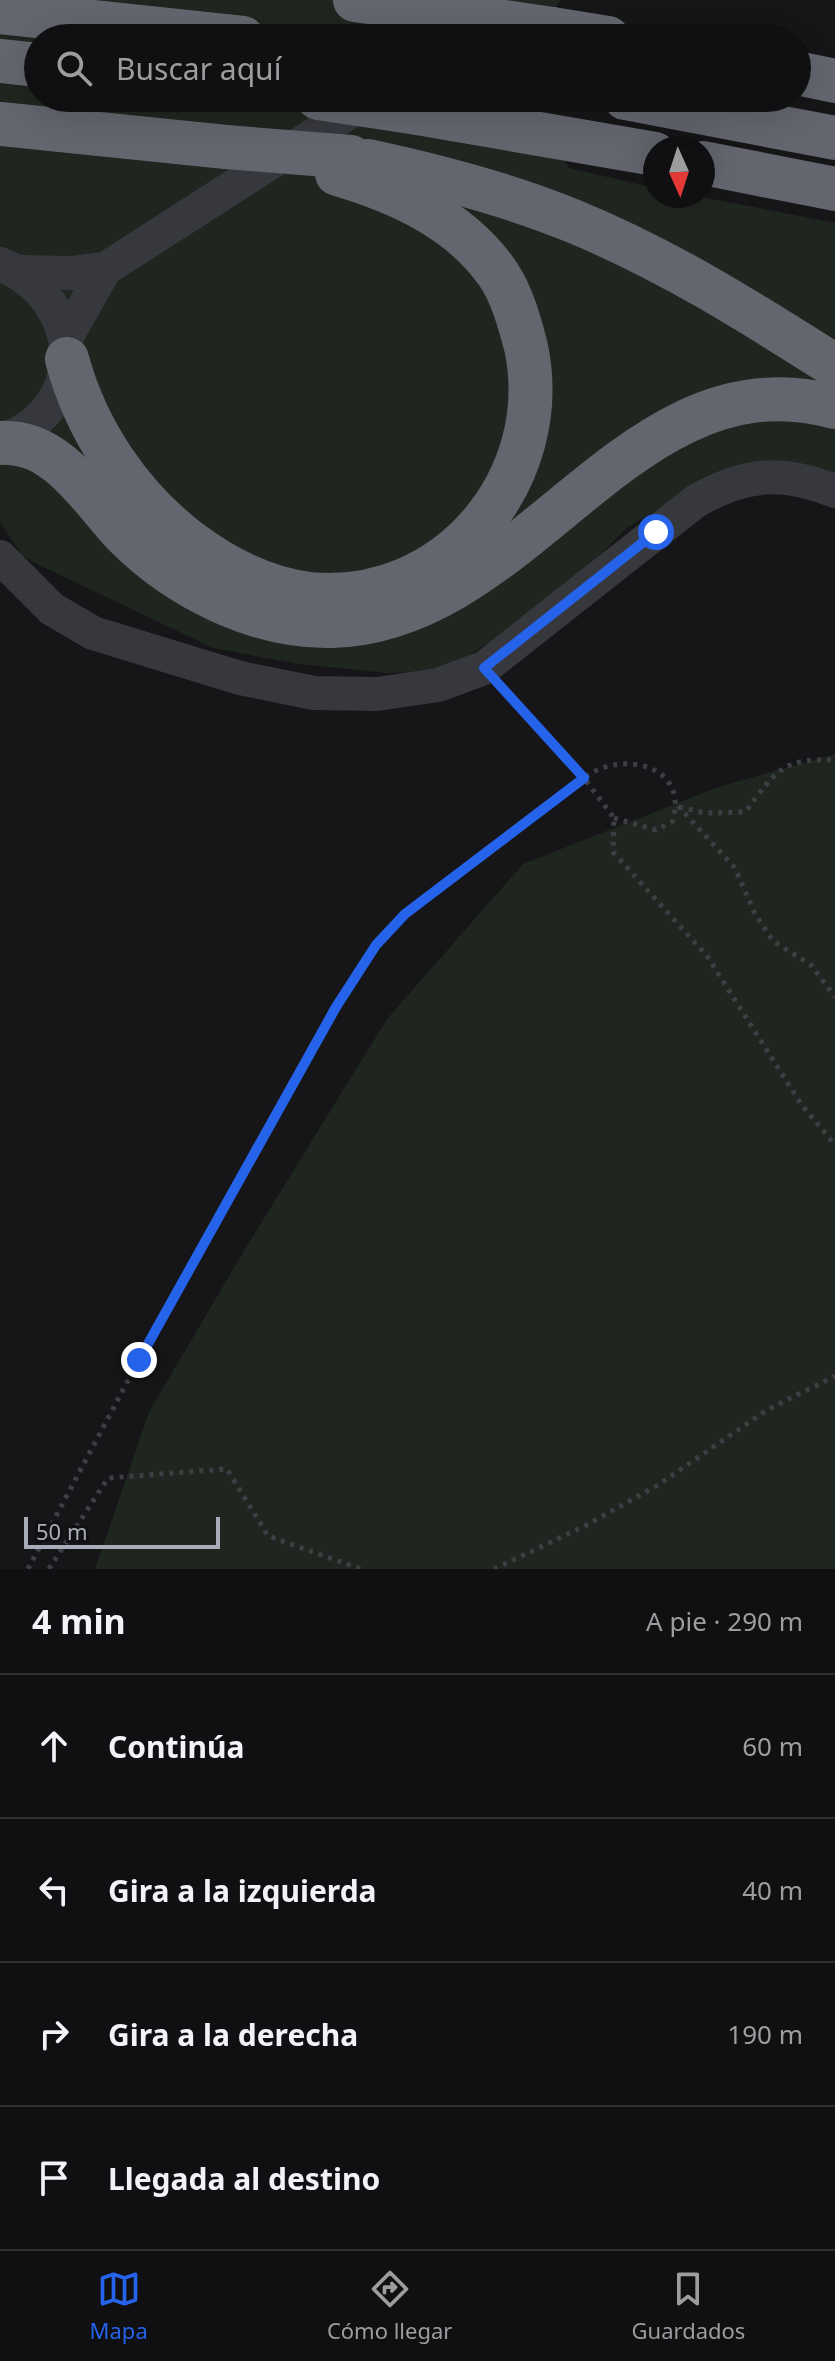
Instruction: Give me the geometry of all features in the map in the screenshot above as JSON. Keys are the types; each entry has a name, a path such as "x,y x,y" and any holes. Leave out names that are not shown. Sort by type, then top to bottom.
{"highway":[{"path":"355,0 455,16 530,8 572,24"},
{"path":"0,12 112,24"},
{"path":"0,61 24,64"},
{"path":"811,76 835,81"},
{"path":"411,112 643,152"},
{"path":"698,112 835,138"},
{"path":"0,124 226,147 495,192 571,220 668,265 835,366"},
{"path":"66,348 75,390 112,459 151,507 220,565 275,587 310,594 343,594 377,588 435,563 484,523 515,469 531,411 532,376 524,338 499,275 471,243 431,212 344,165"},
{"path":"715,165 835,189"},
{"path":"0,442 20,443 53,459 72,475 128,537 204,593 269,618 330,626 364,624 396,616 450,592 515,548 619,463 684,422 721,406 748,400 801,401 835,407"}],"street":[{"path":"10,268 72,273 105,269 349,112"},
{"path":"10,268 51,299 66,348"},
{"path":"0,442 15,436 37,420 51,404 62,382 66,348 105,269"},
{"path":"0,557 52,609 93,633 240,678 314,693 377,694 438,685 484,668 696,501 728,482 767,477 809,481 835,491"}],"path":[{"path":"484,668 584,778 614,818 656,830 672,822 678,806"},
{"path":"678,806 706,813 745,812 776,773 801,759 835,760"},
{"path":"28,1569 124,1388 313,1047 376,945 405,914 597,768 631,762 656,771 673,786 678,806 735,868 754,912 773,941 811,965 835,997"},
{"path":"614,818 613,852 707,956 801,1104 835,1145"},
{"path":"494,1569 611,1512 658,1485 767,1410 835,1376"},
{"path":"49,1569 108,1478 227,1469 268,1536 361,1569"}],"shaded area":[{"path":"0,0 560,0 547,24 24,24 24,112 536,112 569,168 643,185 643,208 715,208 715,200 835,223 835,474 679,497 628,527 585,569 461,661 433,671 388,673 299,664 213,648 22,555 0,522"},
{"path":"835,754 835,1569 95,1569 149,1412 245,1249 387,1019 523,864 718,787"}],"route":[{"path":"139,1360 336,1007 376,945 405,914 584,778 484,668 656,532"}]}
